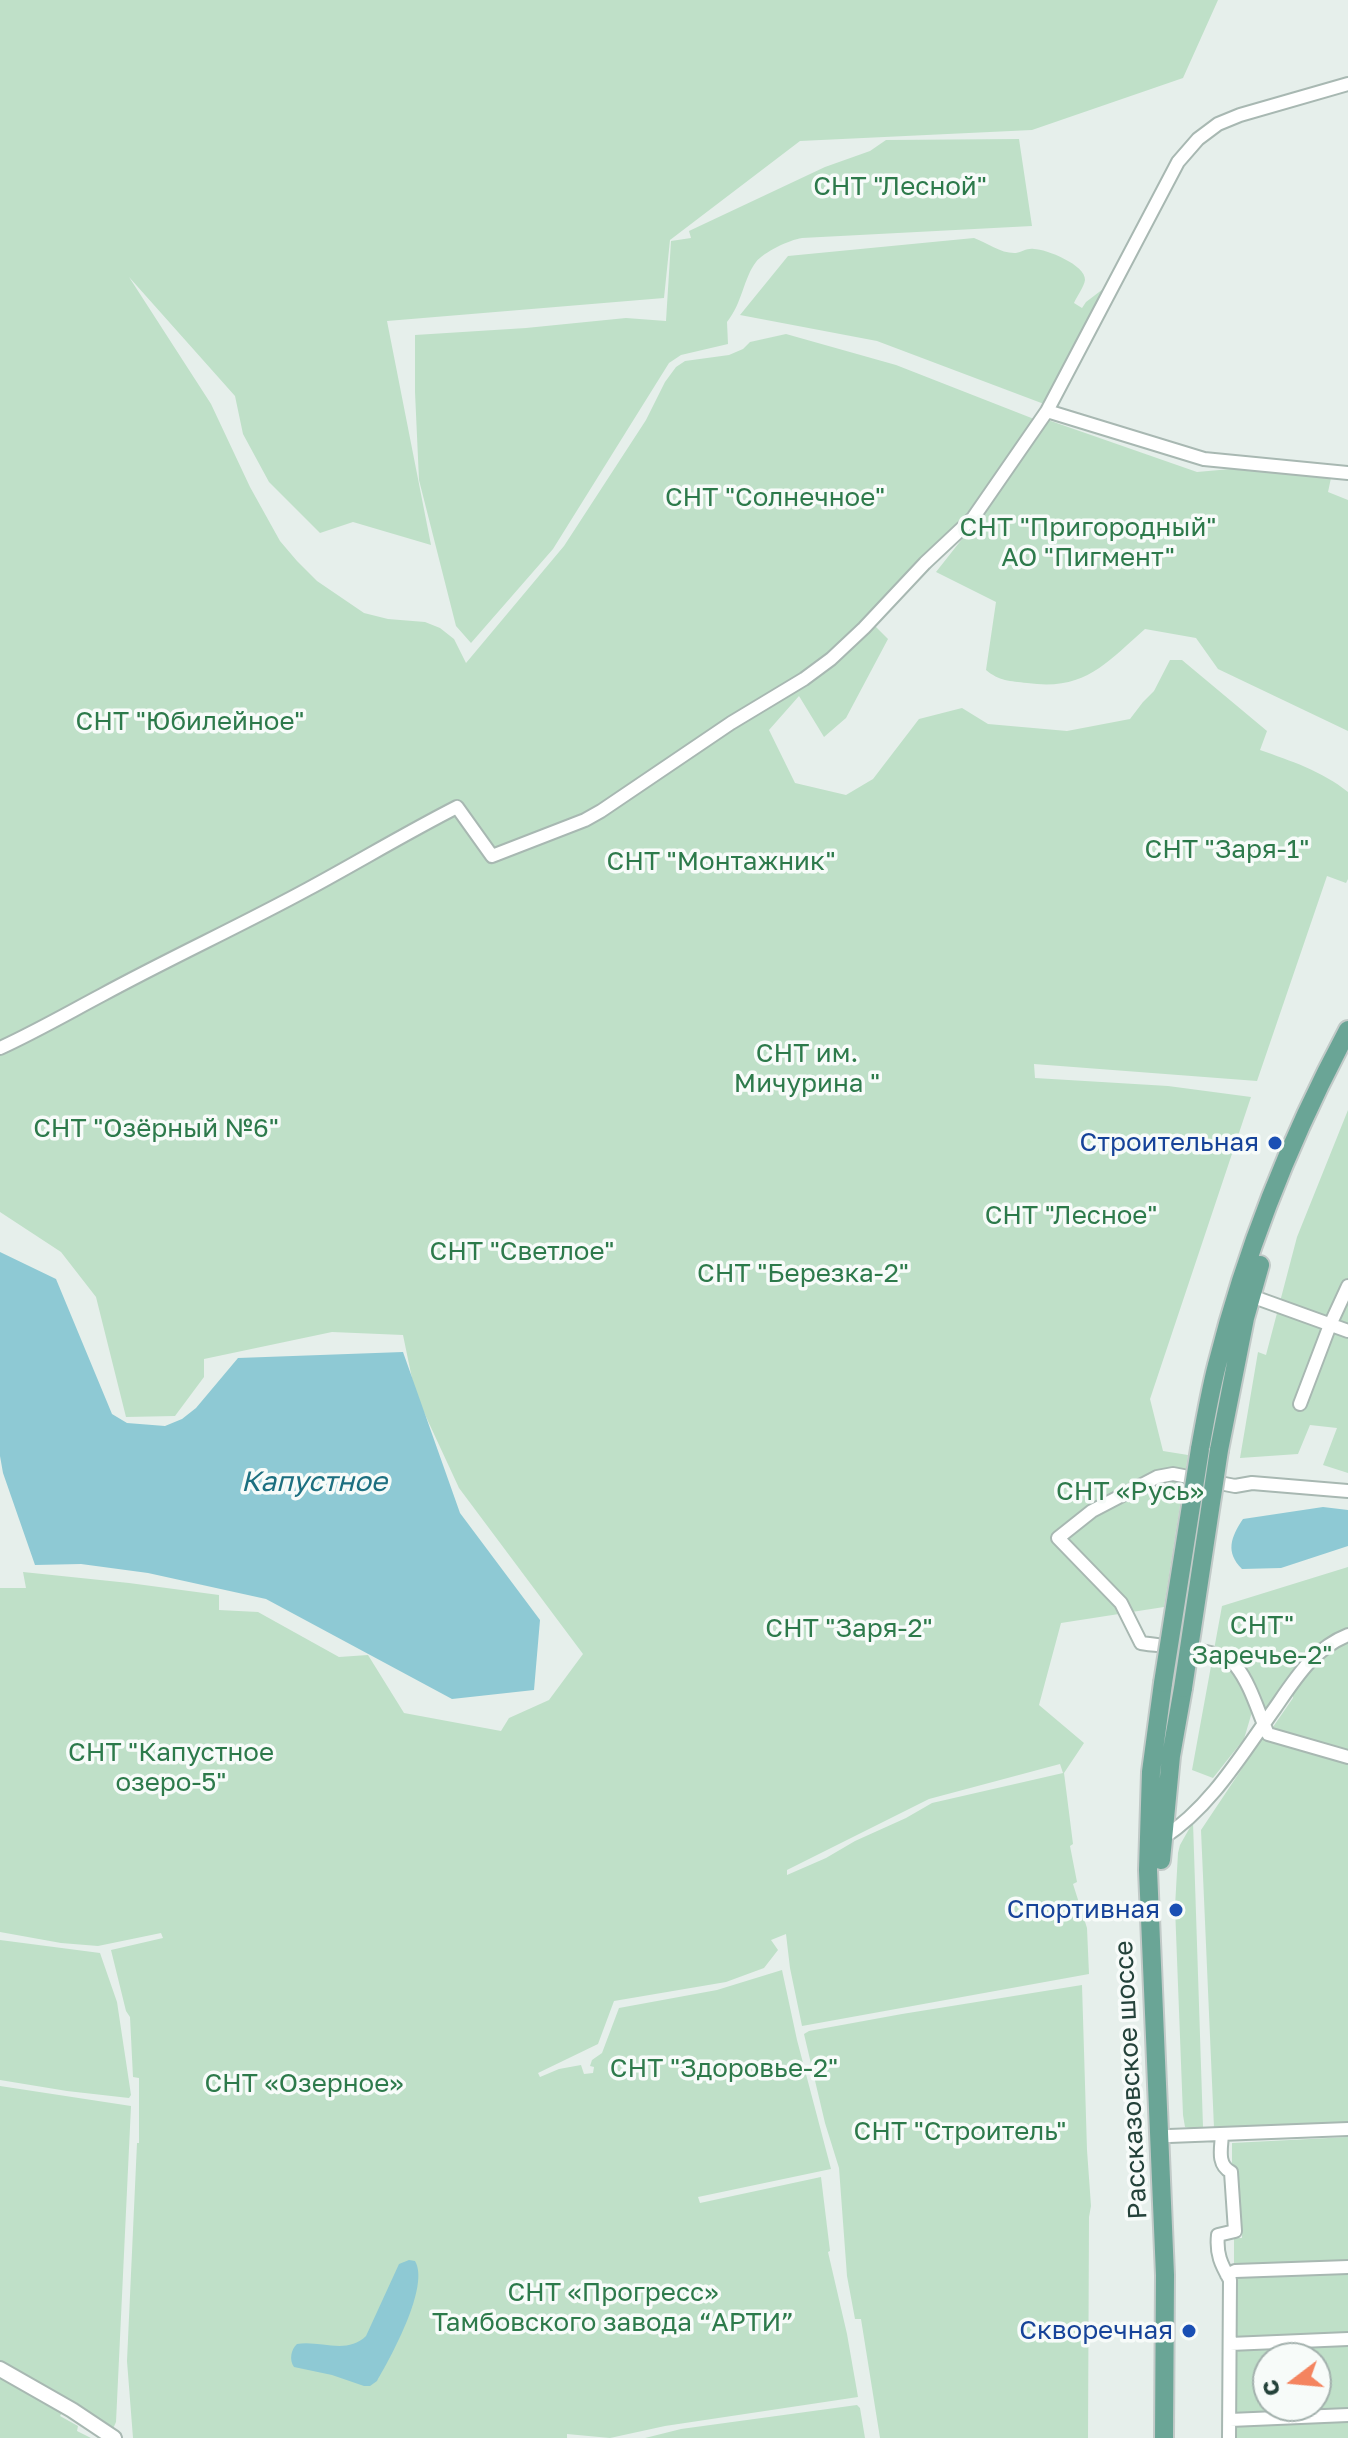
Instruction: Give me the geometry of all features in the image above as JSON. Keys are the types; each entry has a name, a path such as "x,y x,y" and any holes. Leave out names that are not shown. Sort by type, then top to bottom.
{"main road":[{"name":"Рассказовское шоссе","path":"1174,2438 1169,2136 1160,1929 1163,1838 1171,1756 1183,1688 1216,1367 1251,1256 1293,1142 1348,1030"},
{"name":"Рассказовское шоссе","path":"1164,2438 1165,2275 1148,1870 1152,1761 1163,1683 1209,1449 1251,1296 1278,1205 1303,1142 1348,1051"}],"street":[{"path":"0,1048 204,944 457,807 492,856 585,820 731,723 804,679 864,628 925,563 973,518 1047,411 1178,162 1198,139 1218,124 1240,115 1348,84"},
{"path":"1047,411 1204,459 1348,473"},
{"path":"1300,1404 1348,1286"},
{"path":"1251,1296 1348,1331"},
{"path":"1348,1491 1252,1483 1235,1486 1173,1474 1157,1477 1092,1511 1058,1538 1121,1603 1141,1643 1220,1655 1235,1665 1268,1734 1348,1757"},
{"path":"1163,1838 1214,1793 1318,1653 1348,1635"},
{"path":"1169,2136 1348,2129"},
{"path":"1222,2135 1221,2159 1225,2169 1231,2172 1235,2231 1218,2235 1218,2261 1230,2280 1229,2438"},
{"path":"1227,2275 1235,2271 1348,2267"},
{"path":"1230,2344 1348,2339"},
{"path":"0,2369 114,2438"},
{"path":"1230,2420 1348,2415"}],"green space":[{"path":"0,0 1218,0 1183,78 1032,130 800,141 670,240 664,298 387,321 431,545 353,522 320,533 269,482 243,434 235,396 129,277 211,404 250,487 280,541 297,561 317,581 364,613 388,619 425,622 440,628 454,639 466,663 564,546 646,420 676,367 685,361 729,355 750,342 786,334 896,365 1034,419 985,492 922,566 867,618 888,639 846,718 824,737 799,696 769,730 795,783 846,795 873,779 919,719 962,708 988,724 1067,731 1130,719 1154,691 1170,660 1182,660 1267,731 1260,750 1317,772 1348,792 1348,879 1346,883 1327,876 1257,1081 1034,1064 1035,1078 1168,1086 1251,1097 1150,1399 1163,1451 1188,1455 1164,1607 1061,1623 1039,1705 1084,1743 1064,1773 1073,1844 1070,1846 1077,1882 1073,1884 1087,1928 1089,1974 802,2026 786,1934 771,1940 778,1950 764,1968 726,1982 614,2001 598,2044 538,2073 540,2077 581,2065 584,2074 593,2073 594,2067 590,2066 592,2060 602,2053 619,2008 717,1990 782,1970 831,2169 698,2197 700,2203 821,2177 828,2252 858,2397 665,2426 610,2438 567,2434 567,2438 133,2438 127,2361 139,2143 139,2078 133,2077 130,2017 111,1950 163,1938 161,1933 98,1946 0,1932 0,1588 26,1588 23,1572 219,1595 219,1610 258,1612 339,1657 368,1655 404,1713 501,1731 509,1718 549,1700 583,1654 459,1488 415,1393 403,1335 332,1332 204,1359 204,1377 175,1416 126,1417 96,1297 61,1252 0,1212","holes":["1060,1764 1063,1773 932,1803 787,1875 787,1870 929,1799"]},
{"name":"СНТ \"Лесной\"","path":"1019,139 1032,226 802,238 777,247 760,258 752,268 727,322 728,344 681,355 669,363 553,549 471,643 456,626 419,480 415,335 626,318 666,321 671,241 691,238 689,231 825,167 870,151 886,140"},
{"path":"974,238 1005,252 1040,250 1072,264 1084,274 1083,286 1074,303 1082,308 1107,286 1044,404 877,341 740,315 788,256"},
{"name":"СНТ \"Пригородный\" АО \"Пигмент\"","path":"1048,420 1197,472 1253,467 1331,478 1328,492 1348,500 1348,731 1218,669 1196,638 1145,629 1093,672 1064,683 1010,681 986,670 996,602 936,572 996,496"},
{"path":"1348,1110 1348,1473 1323,1465 1337,1428 1310,1425 1298,1454 1240,1458 1258,1352 1266,1355 1297,1237"},
{"name":"СНТ\" Заречье-2\"","path":"1348,1567 1348,1753 1324,1746 1321,1756 1348,1763 1348,2124 1214,2128 1201,1830 1319,1658 1299,1668 1265,1711 1249,1708 1252,1712 1244,1739 1213,1778 1192,1770 1222,1606"},
{"path":"1193,1822 1203,2127 1199,2130 1185,2127 1183,2115 1175,1907 1178,1853"},
{"path":"0,1940 100,1953 117,2002 129,2098 0,2080"},
{"name":"СНТ \"Строитель\"","path":"1082,1985 1091,2206 1088,2438 880,2438 861,2319 855,2319 847,2276 839,2168 804,2034 902,2014"},
{"path":"0,2086 131,2106 116,2422 112,2431 0,2363"},
{"path":"1348,2137 1348,2265 1234,2270 1234,2238 1242,2238 1242,2231 1238,2169 1232,2168 1232,2143"},
{"path":"1348,2270 1348,2409 1332,2410 1332,2342 1252,2342 1252,2412 1234,2413 1234,2276"},
{"path":"0,2377 63,2411 60,2416 91,2438 0,2438"},
{"path":"857,2405 865,2438 645,2438 681,2429"},
{"path":"1348,2420 1348,2438 1233,2438 1233,2426"}],"water":[{"name":"Капустное","path":"0,1252 56,1279 112,1414 127,1423 165,1426 182,1419 196,1408 238,1358 403,1352 460,1513 540,1620 534,1690 452,1699 266,1599 148,1573 81,1564 35,1565 0,1456"},
{"path":"1323,1507 1348,1510 1348,1546 1281,1568 1242,1569 1233,1557 1235,1532 1243,1519"},
{"path":"415,2261 418,2272 413,2304 377,2381 364,2386 294,2367 291,2355 297,2344 342,2346 359,2342 366,2336 399,2264"}],"place":[{"name":"Строительная","path":"1275,1143"},
{"name":"Спортивная","path":"1176,1910"},
{"name":"Скворечная","path":"1189,2331"}],"park label":[{"name":"СНТ \"Солнечное\"","path":"775,498"},
{"name":"СНТ \"Юбилейное\"","path":"190,722"},
{"name":"СНТ \"Заря-1\"","path":"1227,850"},
{"name":"СНТ \"Монтажник\"","path":"721,862"},
{"name":"СНТ им. Мичурина \"","path":"807,1069"},
{"name":"СНТ \"Озёрный №6\"","path":"156,1129"},
{"name":"СНТ \"Лесное\"","path":"1071,1216"},
{"name":"СНТ \"Светлое\"","path":"522,1252"},
{"name":"СНТ \"Березка-2\"","path":"803,1274"},
{"name":"СНТ «Русь»","path":"1130,1492"},
{"name":"СНТ \"Заря-2\"","path":"849,1629"},
{"name":"СНТ \"Капустное озеро-5\"","path":"171,1768"},
{"name":"СНТ \"Здоровье-2\"","path":"724,2069"},
{"name":"СНТ «Озерное»","path":"304,2084"},
{"name":"СНТ «Прогресс» Тамбовского завода “АРТИ”","path":"613,2308"}]}
